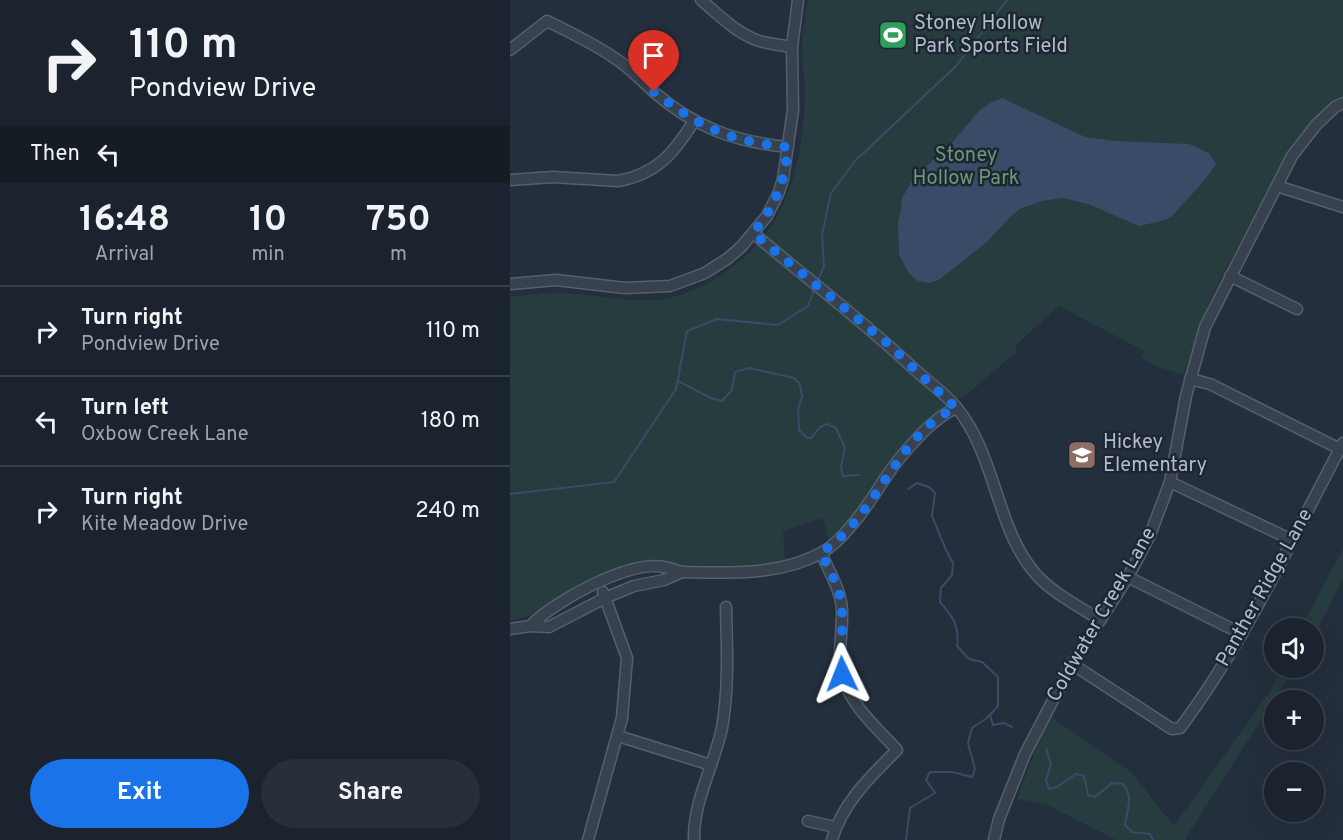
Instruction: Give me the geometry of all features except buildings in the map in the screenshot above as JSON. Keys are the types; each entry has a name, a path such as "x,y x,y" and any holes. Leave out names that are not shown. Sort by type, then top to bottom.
{"street":[{"path":"701,0 748,36 760,41 792,47"},
{"path":"510,284 556,280 625,288 670,286 693,279 718,266 741,247 767,216 779,192 788,147 794,97 792,47 798,0"},
{"path":"510,50 547,21 601,49 694,122 737,139 788,147"},
{"name":"Coldwater Creek Lane","path":"994,840 999,819 1025,754 1072,664 1128,577 1150,535 1170,482 1190,379 1205,327 1292,156 1316,125 1335,106 1343,103"},
{"path":"510,180 553,177 618,182 627,180 659,164 675,150 694,122"},
{"path":"1277,186 1343,207"},
{"path":"753,233 888,344 956,408 977,440 992,475 1011,535 1034,573 1100,620"},
{"path":"1230,276 1297,309"},
{"path":"1190,379 1210,384 1341,446"},
{"path":"530,626 543,613 599,582 637,569 663,566 682,572 775,570 821,553 853,525 913,442 946,413 956,408"},
{"name":"Panther Ridge Lane","path":"1072,664 1172,729 1180,728 1207,691 1242,634 1341,446"},
{"path":"1170,482 1292,540"},
{"path":"821,553 838,591 842,609 840,655 842,674 847,688 853,700 897,750 862,785 835,827 832,840"},
{"path":"510,629 530,626 549,627 634,586 664,580 682,572"},
{"path":"1128,577 1242,634"},
{"path":"588,840 622,718 627,658 599,582"},
{"path":"694,840 695,821 722,728 728,665 726,607"},
{"path":"618,736 711,765"},
{"path":"808,821 835,827"}],"green space":[{"name":"Stoney Hollow Park","path":"808,0 1343,0 1343,96 1311,121 1289,149 1212,295 1182,374 1161,368 1141,358 1144,351 1059,306 1016,345 1016,352 971,391 942,409 914,435 892,460 852,517 829,540 823,518 783,531 785,563 738,573 664,563 639,565 542,612 510,621 510,297 558,293 630,300 669,298 698,288 725,273 758,244 782,207 797,164 804,118 802,45"},
{"path":"1343,549 1343,579 1323,618 1306,618"},
{"path":"1277,678 1288,678 1280,690 1271,690"},
{"path":"1264,699 1264,715 1186,840 1116,840 1046,804 1017,799 1036,748 1051,717 1131,772 1174,826"}],"water":[{"path":"1002,98 1085,137 1115,141 1189,144 1209,153 1216,164 1171,217 1161,221 1139,226 1088,204 1063,198 1041,201 1020,209 987,242 940,279 930,283 918,281 909,274 899,254 898,221 902,198 914,177 949,146 980,110"}],"waterway":[{"path":"817,283 824,266 822,234 831,193 855,161 956,66 1007,0"},
{"path":"510,494 614,482 676,389 687,331 717,319 778,325 808,306 815,288"},
{"path":"678,381 711,398 722,401 732,390 735,372 749,368 794,378 800,384 802,396 798,410 799,430 807,438 811,438 820,427 827,424 836,428 845,448 841,467 843,476 859,475"},
{"path":"906,840 910,808 935,793 926,780 930,772 952,772 972,777 975,769 968,743 972,728 987,718 998,706 998,677 982,662 969,659 957,646 958,639 954,622 940,602 941,588 952,575 953,563 932,516 935,493 929,487 917,483 908,489"},
{"path":"990,715 993,725 1004,723 1012,727"},
{"path":"1046,749 1051,764 1046,781 1049,789 1057,787 1076,774 1084,776 1088,795 1095,797 1112,783 1123,784 1129,798 1125,825 1132,832 1150,834 1153,840"}],"place":[{"name":"Stoney Hollow Park Sports Field","path":"893,35"},
{"name":"Hickey Elementary","path":"1082,455"}],"route":[{"path":"654,92 694,122 708,128 749,142 788,147 779,192 767,216 753,233 888,344 956,408 946,413 913,442 853,525 821,553 838,591 842,609 840,655 842,674"}]}
